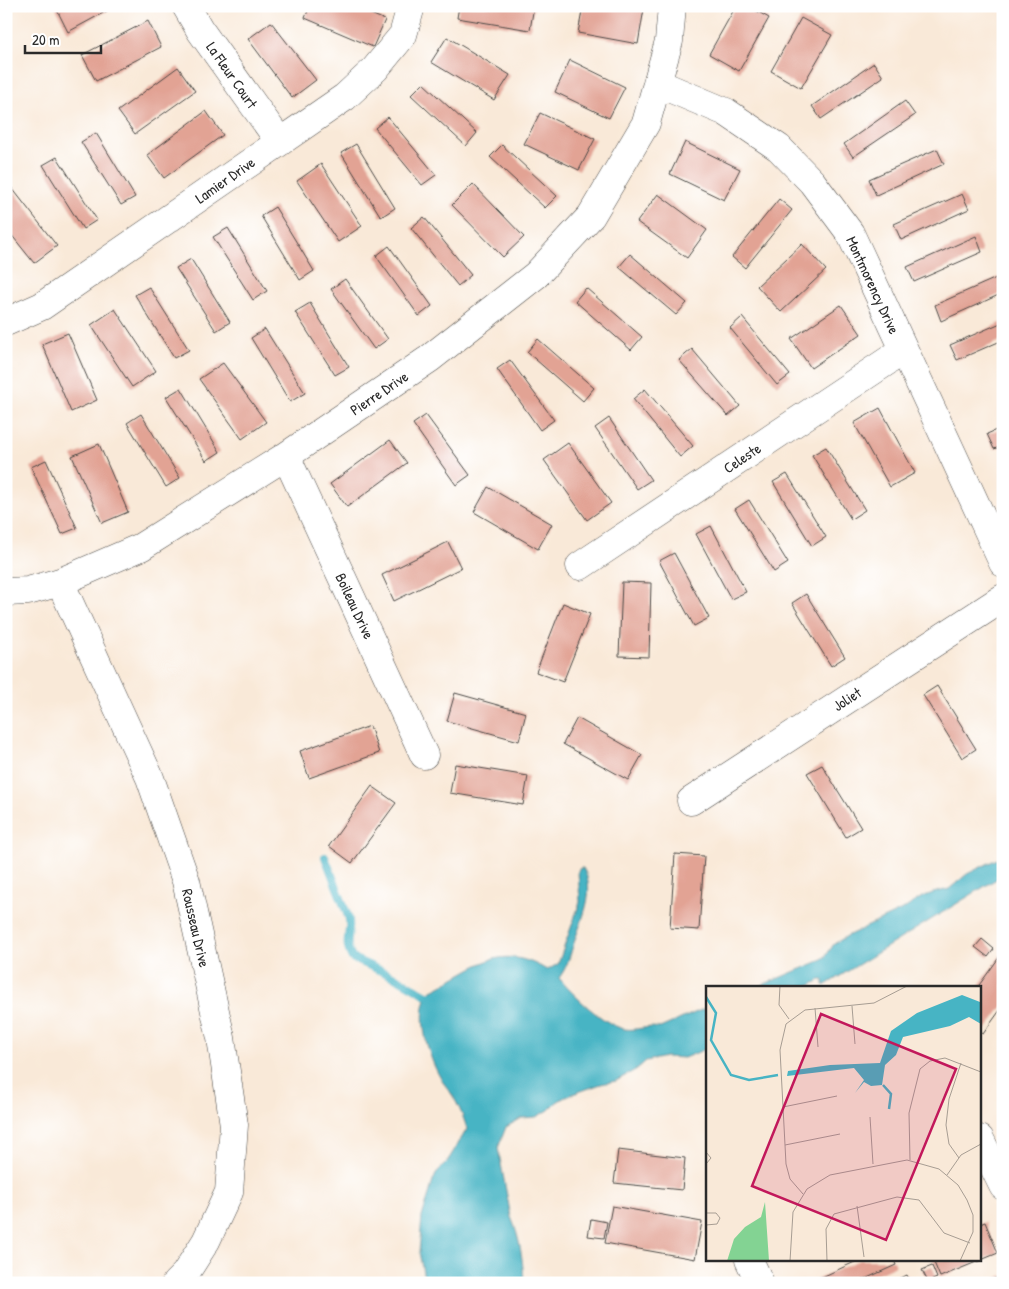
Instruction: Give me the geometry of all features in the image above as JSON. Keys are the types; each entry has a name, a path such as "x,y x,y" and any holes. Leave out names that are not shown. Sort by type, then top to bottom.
{"street":[{"name":"La Fleur Court","path":"186,6 200,30 280,142"},
{"name":"Lamier Drive","path":"6,322 42,306 345,97 375,69 403,35 411,6"},
{"name":"Pierre Drive","path":"6,592 28,590 60,582 141,547 286,456 428,359 536,275 592,216 646,123 669,41 672,6"},
{"name":"Montmorency Drive","path":"657,83 726,112 780,148 812,182 850,233 1003,563"},
{"name":"Celeste","path":"580,566 904,350"},
{"name":"Boileau Drive","path":"286,456 424,756"},
{"name":"Rousseau Drive","path":"60,582 150,778 186,881 221,1038 234,1125 229,1192 206,1241 185,1274 176,1283"},
{"name":"Joliet","path":"690,801 1003,598"},
{"path":"982,1143 1003,1186"},
{"path":"750,1262 760,1283"}],"water":[{"path":"1003,856 1003,875 824,986 824,980 820,980 810,986 760,986 817,962 825,957 834,944 847,936 904,909 922,897 949,889 967,874"},
{"path":"580,868 583,868 587,877 588,896 584,915 568,961 559,978 580,1000 598,1015 624,1029 660,1028 706,1008 706,1049 684,1058 666,1057 646,1061 637,1069 616,1081 601,1084 567,1096 536,1117 522,1118 506,1127 498,1148 511,1217 517,1233 524,1283 425,1283 419,1252 422,1217 437,1172 447,1162 467,1129 457,1104 441,1079 431,1058 423,1022 426,1000 430,991 486,961 514,958 529,961 547,970 558,964 580,902 578,871"}],"building":[{"path":"55,6 116,6 68,32"},
{"path":"310,6 352,6 385,20 373,47 305,18"},
{"path":"459,6 534,6 530,30 457,18"},
{"path":"583,6 627,6 644,9 638,44 578,33"},
{"path":"736,6 748,6 769,18 739,71 709,54"},
{"path":"801,18 832,35 801,88 771,71"},
{"path":"148,21 161,47 96,81 82,55"},
{"path":"271,22 316,80 292,98 248,39"},
{"path":"447,37 510,75 494,100 431,62"},
{"path":"570,60 625,87 609,118 555,92"},
{"path":"874,63 883,77 821,119 812,106"},
{"path":"178,67 195,91 135,134 118,111"},
{"path":"423,83 477,133 466,146 411,95"},
{"path":"905,101 915,115 853,157 844,144"},
{"path":"206,111 223,135 164,178 147,155"},
{"path":"540,113 595,139 579,170 524,144"},
{"path":"388,117 436,175 422,185 375,128"},
{"path":"96,133 135,197 121,205 81,142"},
{"path":"685,142 740,169 724,200 670,174"},
{"path":"356,144 395,208 381,217 341,153"},
{"path":"502,145 557,196 545,208 490,157"},
{"path":"937,149 944,164 876,195 869,179"},
{"path":"57,157 97,220 83,229 43,165"},
{"path":"321,164 362,226 338,242 297,181"},
{"path":"473,184 524,237 503,257 452,205"},
{"path":"12,188 57,246 34,263 6,228 6,192"},
{"path":"658,194 707,230 687,258 637,222"},
{"path":"962,194 969,209 901,240 894,224"},
{"path":"779,199 792,210 745,268 732,257"},
{"path":"275,207 314,271 300,280 261,216"},
{"path":"424,217 471,275 458,286 411,228"},
{"path":"228,228 267,291 253,300 213,237"},
{"path":"976,236 982,252 914,282 907,267"},
{"path":"802,244 826,270 781,312 757,286"},
{"path":"389,246 432,306 419,316 376,256"},
{"path":"630,254 687,303 676,315 619,267"},
{"path":"191,259 230,322 216,331 176,268"},
{"path":"1003,275 1003,293 941,321 935,305"},
{"path":"345,279 388,339 374,349 331,289"},
{"path":"149,287 189,350 174,358 135,295"},
{"path":"586,288 642,337 631,350 575,301"},
{"path":"310,303 349,367 335,375 295,312"},
{"path":"841,305 861,334 811,368 791,339"},
{"path":"115,309 156,371 132,387 91,325"},
{"path":"742,317 790,375 777,385 730,328"},
{"path":"1003,322 1003,340 957,360 950,345"},
{"path":"265,329 305,393 290,402 251,338"},
{"path":"68,333 97,400 71,412 42,344"},
{"path":"538,339 594,388 583,401 527,352"},
{"path":"692,349 740,406 728,416 679,360"},
{"path":"510,360 554,420 540,430 497,369"},
{"path":"223,363 266,422 242,439 199,379"},
{"path":"181,388 220,452 206,461 166,397"},
{"path":"645,389 693,446 680,457 633,399"},
{"path":"880,408 915,473 890,487 854,423"},
{"path":"141,414 180,478 166,487 127,423"},
{"path":"426,415 470,475 456,485 413,424"},
{"path":"609,418 651,480 637,489 595,428"},
{"path":"1003,427 1003,446 994,449 987,434"},
{"path":"390,440 407,463 347,507 330,484"},
{"path":"568,443 611,503 587,520 544,460"},
{"path":"99,444 128,512 102,523 72,456"},
{"path":"826,447 865,510 851,519 812,455"},
{"path":"46,460 77,528 62,534 31,467"},
{"path":"787,474 826,537 812,546 773,482"},
{"path":"488,487 552,524 538,549 474,512"},
{"path":"749,500 788,563 774,572 735,509"},
{"path":"711,526 746,592 731,599 696,534"},
{"path":"448,542 461,568 394,601 382,575"},
{"path":"674,553 709,618 694,626 659,561"},
{"path":"622,582 651,583 649,657 619,656"},
{"path":"806,594 845,657 831,666 792,603"},
{"path":"563,603 590,614 563,682 536,672"},
{"path":"937,686 976,749 962,758 923,695"},
{"path":"455,693 526,713 519,741 447,721"},
{"path":"577,718 642,755 628,780 563,744"},
{"path":"370,726 379,753 309,778 300,751"},
{"path":"455,764 528,776 523,805 450,793"},
{"path":"822,765 861,828 846,837 807,773"},
{"path":"372,786 396,803 352,863 329,846"},
{"path":"675,854 704,856 699,930 670,928"},
{"path":"982,939 994,949 988,957 975,947"},
{"path":"1003,952 1003,1006 983,1034 982,986 978,986"},
{"path":"618,1150 685,1158 682,1190 614,1183"},
{"path":"612,1206 702,1222 695,1259 605,1243"},
{"path":"591,1219 607,1222 604,1238 588,1236"},
{"path":"985,1222 998,1253 982,1260 982,1223"},
{"path":"855,1262 895,1262 896,1265 856,1283 809,1283"},
{"path":"934,1262 976,1262 940,1277"},
{"path":"932,1266 937,1278 928,1282 922,1270"},
{"path":"907,1275 911,1283 891,1283"},
{"path":"1003,1275 1003,1283 985,1283"}],"waterway":[{"path":"325,857 349,919 348,947 352,958 395,977 427,995"}]}
